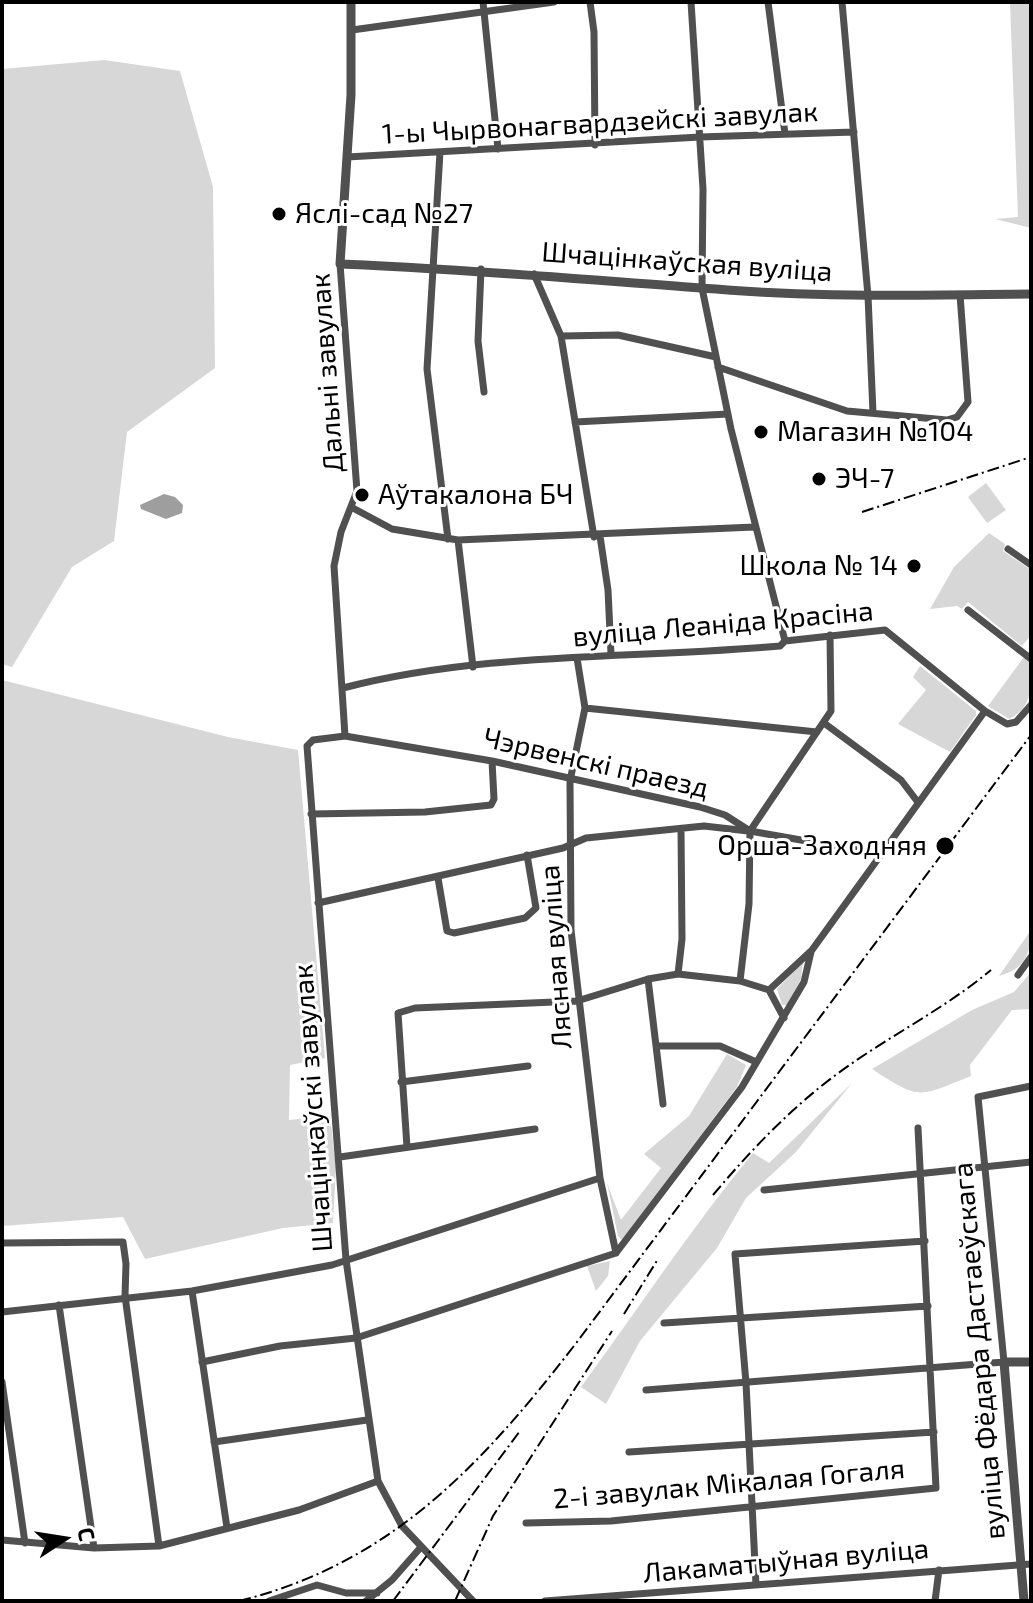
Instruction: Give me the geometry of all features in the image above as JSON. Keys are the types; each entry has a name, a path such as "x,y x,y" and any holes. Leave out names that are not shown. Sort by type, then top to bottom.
{"street":[{"name":"Дальні завулак","path":"345,736 334,566 341,532 357,491 340,264 347,157 351,2"},
{"path":"483,2 498,149"},
{"path":"352,30 554,2"},
{"path":"590,2 594,32 595,145"},
{"path":"691,2 700,137 702,288 754,527 785,641"},
{"path":"768,2 785,134"},
{"path":"842,2 868,296 873,413"},
{"name":"1-ы Чырвонагвардзейскі завулак","path":"347,157 700,137 854,132"},
{"path":"440,152 427,369 448,539"},
{"name":"Шчацінкаўская вуліца","path":"340,264 481,269 702,288 868,296 1031,294"},
{"path":"481,269 478,341 484,392"},
{"path":"534,274 561,336 608,590 611,654"},
{"path":"718,367 847,411 947,420 963,412 968,402 960,295"},
{"path":"561,336 618,335 716,357"},
{"path":"575,422 728,414"},
{"path":"351,507 392,529 458,540 754,527"},
{"path":"458,540 473,667"},
{"path":"1008,549 1031,565"},
{"path":"968,610 1031,659"},
{"name":"вуліца Леаніда Красіна","path":"343,688 473,667 611,654 693,654 780,646 785,641 885,630 985,711"},
{"path":"740,981 749,904 750,831 831,711 830,635"},
{"name":"Лясная вуліца","path":"577,658 585,708 570,781 571,930 600,1178 616,1253"},
{"path":"769,990 812,950 985,711 1007,724 1016,722 1031,705"},
{"path":"585,708 817,732"},
{"path":"824,723 901,780 917,801"},
{"name":"Чэрвенскі праезд","path":"345,736 492,761 570,781 700,807 725,815 750,831 880,854"},
{"name":"Шчацінкаўскі завулак","path":"345,736 313,740 307,746 346,1260 367,1420 378,1481 389,1504 402,1526 473,1601"},
{"path":"311,814 425,812 491,805 494,799 492,761"},
{"path":"318,903 438,878 571,843 704,826 750,831"},
{"path":"678,974 682,939 681,829"},
{"path":"438,878 447,931 454,933 525,918 536,908 527,855"},
{"path":"202,1362 280,1346 356,1338 616,1253 742,1087 754,1061 804,982 812,950"},
{"path":"1018,975 1031,957"},
{"path":"407,1147 398,1013 415,1008 577,1001 648,979 678,974 740,981 769,990 784,1018"},
{"path":"648,979 663,1104"},
{"path":"656,1046 720,1046 754,1061"},
{"path":"401,1082 528,1066"},
{"name":"вуліца Фёдара Дастаеўскага","path":"1024,1601 1026,1564 978,1097 1031,1086"},
{"path":"629,1452 749,1447 934,1432 918,1128"},
{"path":"340,1157 535,1129"},
{"path":"764,1190 984,1170 1031,1162"},
{"path":"2,1312 192,1291 346,1260 600,1178"},
{"path":"2,1243 117,1240 126,1248 125,1296 159,1546"},
{"path":"756,1585 746,1383 735,1254 925,1241"},
{"path":"192,1291 227,1528"},
{"path":"59,1305 94,1548"},
{"path":"664,1323 928,1306"},
{"path":"646,1390 842,1372 1031,1362"},
{"path":"2,1382 25,1543"},
{"path":"214,1442 367,1420"},
{"name":"2-і завулак Мікалая Гогаля","path":"526,1523 611,1521 936,1488 934,1432"},
{"path":"2,1540 94,1548 159,1546 299,1510 378,1481"},
{"path":"366,1601 421,1547"},
{"name":"Лакаматыўная вуліца","path":"545,1601 1026,1564"},
{"path":"935,1601 939,1570"},
{"path":"269,1601 317,1585 346,1593 377,1593"}],"shaded area":[{"path":"1010,2 1031,2 1031,228 995,219 1018,217"},
{"path":"104,60 180,71 213,187 215,368 127,432 114,541 72,567 12,667 2,664 2,69"},
{"path":"986,483 1006,510 987,523 968,497"},
{"path":"164,494 175,497 183,505 182,513 166,519 141,509 140,505"},
{"path":"989,533 1005,544 1003,551 1031,570 1031,635 1022,646 968,602 962,609 957,606 930,609 954,567"},
{"path":"1024,657 1031,663 1029,696 1023,709 1009,719 988,706"},
{"path":"920,666 976,711 950,752 898,724 926,690 913,677"},
{"path":"2,680 228,737 298,750 325,1058 290,1065 289,1120 330,1116 336,1167 333,1223 283,1228 145,1259 123,1217 2,1226"},
{"path":"1031,930 1030,947 1024,960 1015,969 999,976"},
{"path":"803,962 801,979 787,1005 782,1005 777,989"},
{"path":"1031,972 1031,1009 1012,1010 970,1065 971,1076 920,1092 901,1087 872,1069 972,1010 1014,992"},
{"path":"727,1054 746,1065 737,1087 622,1240 618,1236 607,1183 621,1220 661,1168 644,1154 689,1116"},
{"path":"852,1083 796,1152 746,1198 717,1248 640,1341 606,1404 581,1387 753,1153 769,1163"},
{"path":"610,1261 608,1276 596,1291 587,1266"}],"railway":[{"path":"862,512 1031,457"},
{"path":"239,1601 294,1584 344,1561 389,1534 470,1467 507,1428 577,1342 1031,735"},
{"path":"713,1195 772,1131 820,1087 991,970"},
{"path":"624,1314 658,1259"},
{"path":"455,1601 493,1516 612,1331"},
{"path":"393,1601 520,1431"}],"place":[{"name":"Яслі-сад №27","path":"279,214"},
{"name":"Магазин №104","path":"761,432"},
{"name":"ЭЧ-7","path":"819,479"},
{"name":"Аўтакалона БЧ","path":"362,495"},
{"name":"Школа № 14","path":"914,566"},
{"name":"Орша-Заходняя","path":"945,846"}]}
